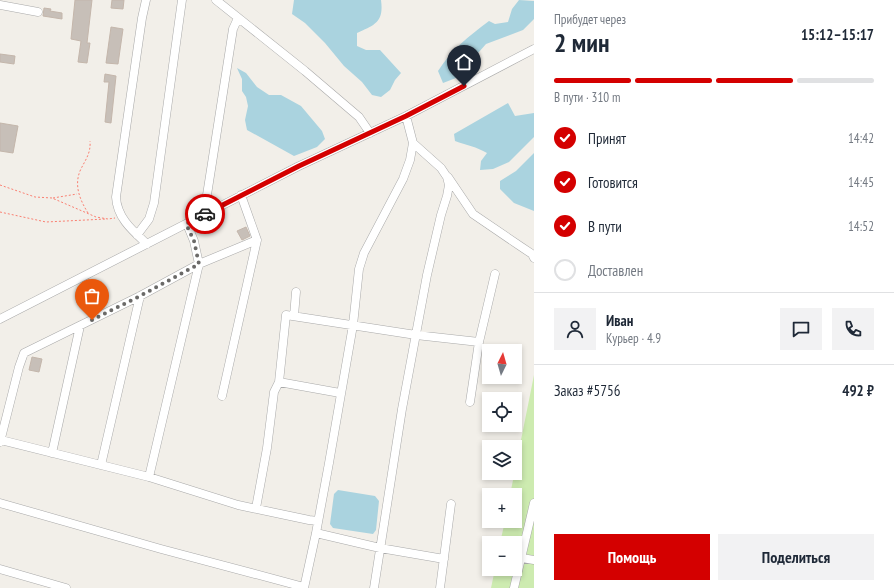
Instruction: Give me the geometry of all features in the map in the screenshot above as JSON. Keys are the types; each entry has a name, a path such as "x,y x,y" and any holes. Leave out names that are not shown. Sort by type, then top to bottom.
{"street":[{"path":"146,0 142,18 116,197 116,206 122,217 137,235 147,244"},
{"path":"137,235 149,219 154,203 182,0"},
{"path":"216,0 360,117 370,133"},
{"path":"0,5 38,12"},
{"path":"204,214 233,29 238,18"},
{"path":"0,319 299,166 406,116 534,49"},
{"path":"0,503 162,550 304,587 329,463 352,325 359,268 364,253 403,179 410,160 413,143 406,116"},
{"path":"413,143 441,168 474,214 532,254 534,258"},
{"path":"374,588 401,417 427,274 449,185 447,177"},
{"path":"222,396 257,240 241,195"},
{"path":"149,477 199,264 194,241 186,224"},
{"path":"257,240 199,264 140,296 24,353 0,441 149,477 238,505 309,520 318,520"},
{"path":"470,402 479,342 495,274"},
{"path":"294,316 296,292"},
{"path":"101,465 140,296"},
{"path":"256,508 267,448 274,392 279,382 286,315 416,335 479,342"},
{"path":"52,453 80,326"},
{"path":"279,382 340,393"},
{"path":"534,503 522,558 534,560"},
{"path":"440,588 451,504"},
{"path":"316,533 380,548 444,559"},
{"path":"0,569 66,588"},
{"path":"514,588 517,576"}],"path":[{"path":"88,214 78,193 78,182 80,171 87,160 90,149 90,141"},
{"path":"0,185 35,197 52,198 78,193"},
{"path":"52,198 88,214 108,219"},
{"path":"0,212 46,222 122,217"}],"green space":[{"path":"534,375 534,588 491,588 494,576 522,576 522,536 502,536 503,528 522,528 522,488 511,488 513,480 522,480 521,440"}],"water":[{"path":"294,0 381,0 381,13 377,22 369,28 357,33 357,46 366,50 380,50 401,73 395,80 390,90 381,97 372,95 362,82 344,66 325,43 305,23 292,14"},
{"path":"519,0 534,1 534,19 523,30 486,44 456,78 443,83 438,71 443,63 467,38 489,21 495,24 508,22 512,9"},
{"path":"237,68 246,73 257,87 269,95 281,95 301,106 322,131 325,139 317,147 294,156 247,130 245,120 248,106 246,97 242,91 242,79"},
{"path":"508,103 515,116 534,113 534,137 509,162 493,169 480,170 481,161 487,153 455,141 454,134"},
{"path":"534,153 534,211 514,203 500,189 500,181 516,171"},
{"path":"338,490 375,496 379,501 376,530 373,534 333,528 330,524 334,494"}],"building":[{"path":"75,0 92,0 87,43 90,43 87,63 78,62 81,41 71,39"},
{"path":"112,0 124,0 123,9 111,8"},
{"path":"44,8 51,9 50,11 62,13 62,19 43,16"},
{"path":"111,27 123,29 118,64 106,63"},
{"path":"0,54 15,56 14,64 0,62"},
{"path":"105,74 116,76 111,123 105,122 109,82 104,82"},
{"path":"0,123 18,126 13,153 0,151"},
{"path":"246,227 250,236 242,240 237,231"},
{"path":"32,357 42,359 39,372 29,370"}],"way so far":[{"path":"92,320 199,264 194,241 186,224 205,214"}],"route":[{"path":"205,214 299,166 406,116 464,86"}]}
